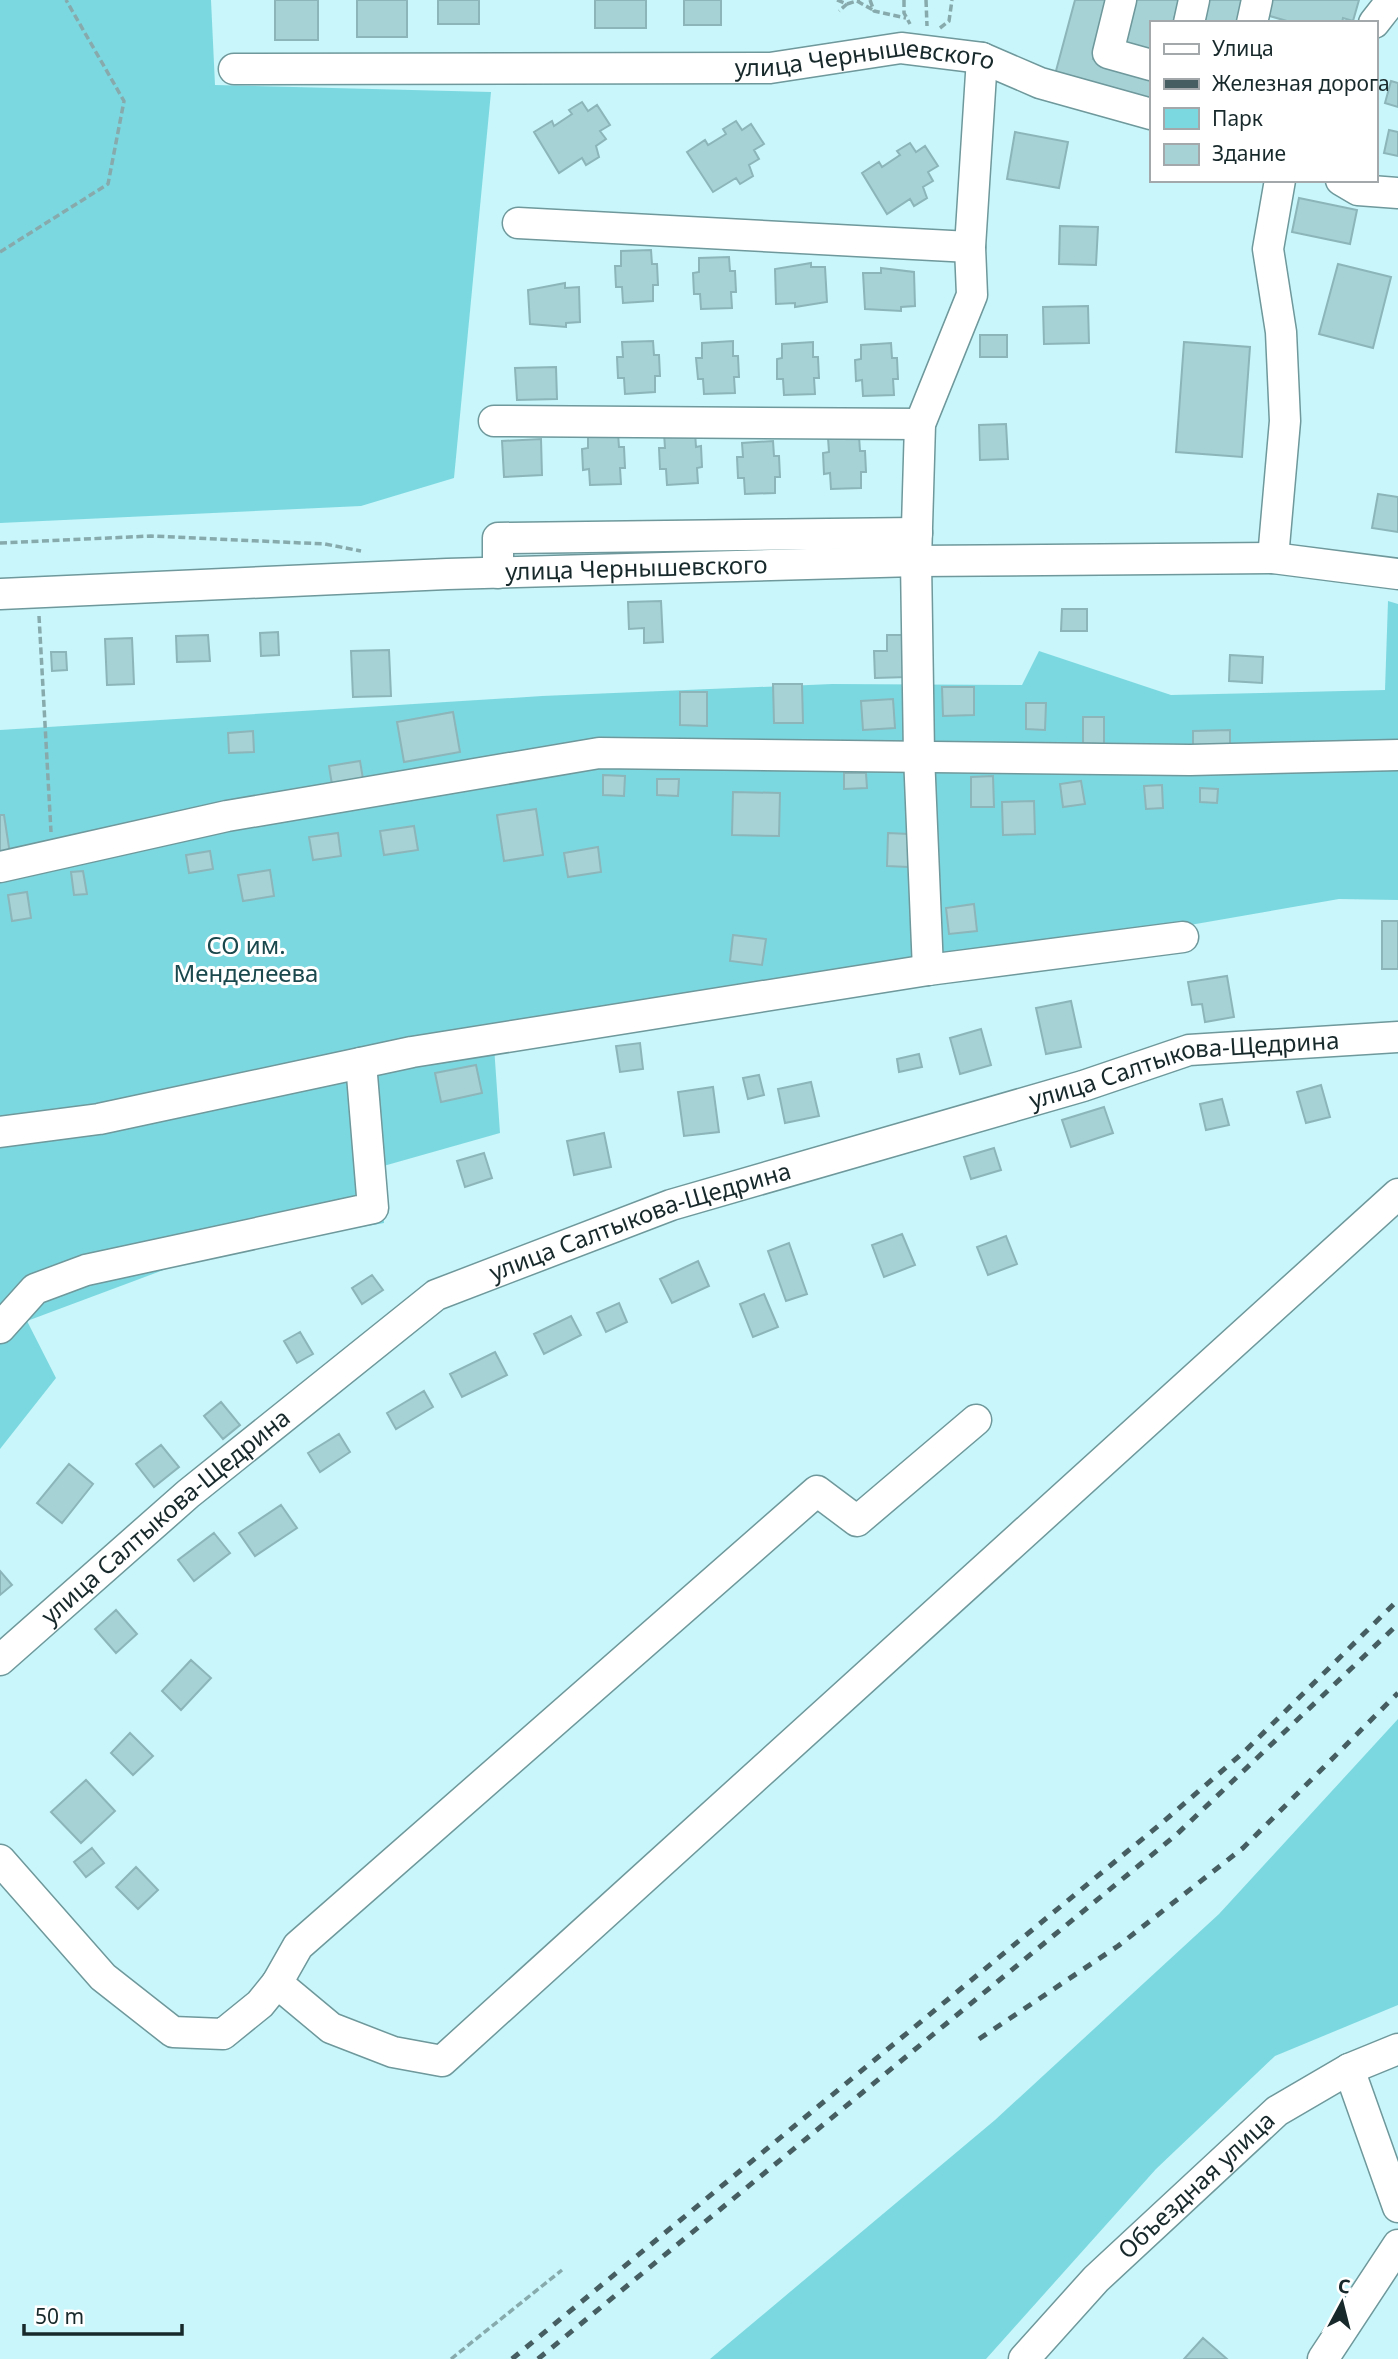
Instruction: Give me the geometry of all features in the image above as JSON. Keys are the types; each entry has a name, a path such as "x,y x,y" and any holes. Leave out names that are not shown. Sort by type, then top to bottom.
{"street":[{"path":"1121,0 1108,53 1150,65"},
{"path":"1189,21 1194,0"},
{"path":"1252,21 1257,0"},
{"path":"1376,21 1392,0"},
{"name":"улица Чернышевского","path":"234,69 770,68 901,48 982,58 1040,83 1150,114"},
{"path":"928,970 919,755 917,547 920,424 972,295 970,247 982,58"},
{"path":"1273,558 1285,421 1281,332 1269,273 1268,249 1280,182"},
{"path":"1344,182 1358,190 1398,193"},
{"path":"518,223 970,247"},
{"path":"494,421 920,424"},
{"path":"498,573 498,538 718,535 917,547"},
{"path":"718,535 719,567"},
{"name":"улица Чернышевского","path":"0,594 498,573 719,567 917,547 1273,558 1398,574"},
{"path":"0,867 227,816 599,753 919,755 1190,761 1398,755"},
{"path":"0,1132 99,1119 426,1049 928,970 1183,937"},
{"name":"улица Салтыкова-Щедрина","path":"0,1660 188,1494 436,1295 671,1205 1083,1086 1189,1050 1289,1041 1398,1037"},
{"path":"0,1328 35,1289 86,1270 373,1208 361,1063"},
{"path":"277,1983 331,2028 393,2052 442,2061 1398,1194"},
{"path":"0,1860 103,1977 173,2032 223,2034 260,2004 277,1983 298,1946 817,1490 857,1521 976,1420"},
{"name":"Объездная улица","path":"1024,2359 1096,2279 1278,2111 1349,2069 1398,2049"},
{"path":"1349,2069 1398,2207"},
{"path":"1323,2359 1398,2245"}],"path":[{"path":"0,252 108,184 124,101 66,0"},
{"path":"837,0 847,4"},
{"path":"839,11 858,0 874,11 906,18 918,30 927,31 940,28 949,21 952,0"},
{"path":"870,0 874,11"},
{"path":"904,0 906,18"},
{"path":"926,0 927,31"},
{"path":"0,544 151,536 325,544 364,552"},
{"path":"38,593 52,855"},
{"path":"451,2359 562,2270"}],"green space":[{"path":"0,0 211,0 215,85 491,92 454,478 361,506 0,523"},
{"name":"СО им. Менделеева","path":"1388,601 1398,604 1398,900 1339,899 494,1046 500,1133 380,1167 384,1223 201,1256 27,1321 56,1378 0,1449 0,730 542,696 832,684 1022,685 1039,651 1171,695 1385,690"},
{"path":"1398,1719 1398,2005 1275,2056 1156,2169 986,2359 710,2359 995,2120 1219,1914"}],"building":[{"path":"275,0 318,0 318,40 275,40"},
{"path":"357,0 407,0 407,37 357,37"},
{"path":"438,0 479,0 479,24 438,24"},
{"path":"595,0 646,0 646,28 595,28"},
{"path":"684,0 721,0 721,25 684,25"},
{"path":"1075,0 1109,0 1093,59 1150,74 1150,108 1053,82"},
{"path":"1133,0 1179,0 1174,21 1150,21 1150,52 1122,44"},
{"path":"1203,0 1249,0 1240,21 1198,21"},
{"path":"1270,0 1359,0 1353,21 1343,18 1342,21 1287,21 1266,15"},
{"path":"1391,81 1398,83 1398,107 1385,103"},
{"path":"582,102 588,111 597,105 610,125 600,131 606,139 596,146 599,157 586,165 582,158 559,173 534,132 552,121 554,126 572,114 569,110"},
{"path":"736,121 742,130 751,124 764,144 754,150 759,159 749,165 753,176 740,184 736,178 713,192 687,152 705,140 708,145 726,134 723,129"},
{"path":"1389,130 1398,132 1398,156 1384,153"},
{"path":"1015,132 1068,142 1059,188 1007,179"},
{"path":"910,143 916,152 925,146 938,166 928,172 933,181 923,187 927,198 914,206 910,199 887,214 862,173 879,162 882,167 900,155 897,151"},
{"path":"1299,198 1357,210 1350,244 1292,232"},
{"path":"1060,226 1098,227 1096,265 1059,264"},
{"path":"651,250 652,264 657,264 658,285 653,285 653,301 623,303 622,287 616,287 615,266 621,266 621,251"},
{"path":"729,257 730,271 735,271 736,292 731,292 732,308 701,309 700,294 694,294 693,273 699,272 699,258"},
{"path":"811,263 811,267 825,267 827,302 795,307 795,303 776,304 775,269"},
{"path":"1338,264 1391,277 1373,348 1319,334"},
{"path":"881,268 914,272 915,306 901,307 901,311 865,309 863,273 881,273"},
{"path":"565,283 565,288 579,287 580,322 566,323 566,327 530,324 528,290"},
{"path":"1088,306 1089,343 1044,344 1043,307"},
{"path":"980,335 1007,335 1007,357 980,357"},
{"path":"653,341 654,355 659,355 660,376 655,376 655,392 625,394 624,378 618,378 617,357 623,357 622,342"},
{"path":"733,341 733,356 738,356 739,377 734,377 735,393 704,394 703,379 698,379 696,358 702,358 702,343"},
{"path":"813,342 813,357 818,357 819,378 814,378 815,394 784,395 783,379 777,379 777,359 782,358 782,344"},
{"path":"1184,342 1250,347 1242,457 1176,452"},
{"path":"891,343 892,358 897,358 898,379 893,379 894,395 863,396 862,380 856,381 855,360 861,359 861,345"},
{"path":"556,367 557,399 517,400 515,368"},
{"path":"1006,424 1008,459 980,460 979,425"},
{"path":"695,432 696,447 701,446 702,467 697,468 698,483 667,485 666,469 660,469 659,448 665,448 664,433"},
{"path":"618,433 619,447 624,447 625,468 620,468 621,484 590,485 589,469 583,470 582,449 588,448 588,434"},
{"path":"859,436 860,451 865,451 866,472 861,472 861,488 831,489 830,473 824,474 823,453 829,452 828,438"},
{"path":"541,439 542,475 504,477 502,441"},
{"path":"773,441 774,456 779,456 780,477 775,477 775,493 745,494 744,478 738,478 737,457 743,457 742,443"},
{"path":"1378,494 1398,497 1398,532 1372,528"},
{"path":"661,601 663,642 644,643 644,628 629,629 628,602"},
{"path":"1062,609 1087,609 1087,631 1061,631"},
{"path":"278,632 279,655 261,656 260,633"},
{"path":"208,635 210,661 177,662 176,636"},
{"path":"887,635 907,635 908,677 875,678 874,651 887,651"},
{"path":"132,638 134,684 107,685 105,639"},
{"path":"389,650 391,696 353,697 351,651"},
{"path":"51,652 66,652 67,670 52,671"},
{"path":"1230,655 1263,657 1262,683 1229,681"},
{"path":"773,684 802,684 803,723 774,723"},
{"path":"942,687 974,687 974,715 943,716"},
{"path":"680,692 707,692 707,726 680,725"},
{"path":"893,699 895,728 863,730 861,701"},
{"path":"1026,703 1046,703 1045,730 1026,729"},
{"path":"453,712 460,752 404,762 397,722"},
{"path":"1083,717 1104,717 1104,744 1083,743"},
{"path":"1230,730 1230,751 1193,752 1193,731"},
{"path":"253,731 254,752 229,753 228,733"},
{"path":"360,761 364,785 333,791 329,766"},
{"path":"844,773 866,773 867,788 844,789"},
{"path":"603,775 625,776 624,796 603,795"},
{"path":"993,776 994,807 971,807 971,777"},
{"path":"657,779 679,779 678,796 657,795"},
{"path":"1081,781 1085,804 1063,807 1060,784"},
{"path":"1162,785 1163,808 1146,809 1144,786"},
{"path":"1200,788 1218,789 1217,803 1200,802"},
{"path":"733,792 780,793 779,836 732,835"},
{"path":"1034,801 1035,834 1003,835 1002,802"},
{"path":"536,809 543,855 504,861 497,815"},
{"path":"0,815 4,815 10,854 0,855"},
{"path":"414,826 418,850 384,855 380,831"},
{"path":"338,833 341,856 313,860 309,837"},
{"path":"888,833 909,834 908,867 887,866"},
{"path":"598,847 601,872 568,877 564,853"},
{"path":"210,851 213,869 189,873 186,855"},
{"path":"270,870 274,896 243,901 238,875"},
{"path":"83,871 87,894 74,895 71,872"},
{"path":"27,892 31,918 12,921 8,895"},
{"path":"974,904 977,931 949,934 946,908"},
{"path":"1382,921 1398,921 1398,969 1382,969"},
{"path":"733,935 766,939 762,965 730,961"},
{"path":"1227,976 1234,1017 1205,1022 1202,1004 1192,1005 1188,982"},
{"path":"1071,1001 1081,1047 1046,1054 1036,1008"},
{"path":"981,1029 991,1065 960,1074 950,1038"},
{"path":"640,1043 643,1069 620,1072 616,1046"},
{"path":"919,1054 922,1067 899,1072 897,1059"},
{"path":"476,1065 482,1093 441,1102 435,1073"},
{"path":"759,1075 764,1095 748,1099 743,1078"},
{"path":"811,1082 819,1116 785,1123 778,1089"},
{"path":"1321,1085 1330,1117 1306,1123 1297,1092"},
{"path":"713,1087 719,1132 684,1136 678,1092"},
{"path":"1222,1099 1229,1125 1206,1130 1200,1104"},
{"path":"1104,1107 1113,1133 1071,1147 1062,1120"},
{"path":"604,1133 611,1167 574,1175 567,1141"},
{"path":"994,1148 1001,1170 971,1179 964,1157"},
{"path":"484,1153 492,1178 465,1187 457,1161"},
{"path":"902,1234 915,1265 884,1277 872,1245"},
{"path":"1006,1236 1017,1264 988,1275 977,1247"},
{"path":"789,1243 807,1294 786,1301 768,1251"},
{"path":"698,1261 709,1286 672,1303 660,1279"},
{"path":"372,1275 383,1290 362,1304 352,1288"},
{"path":"764,1294 778,1327 753,1337 740,1304"},
{"path":"619,1303 627,1322 606,1332 597,1313"},
{"path":"571,1316 581,1335 544,1354 534,1334"},
{"path":"300,1332 313,1354 297,1363 284,1341"},
{"path":"495,1352 507,1375 462,1397 450,1374"},
{"path":"424,1391 433,1407 396,1429 387,1413"},
{"path":"221,1402 240,1425 223,1439 204,1416"},
{"path":"339,1434 350,1452 320,1472 308,1453"},
{"path":"161,1445 179,1467 154,1487 136,1464"},
{"path":"69,1464 93,1484 62,1523 37,1503"},
{"path":"281,1505 297,1528 255,1556 239,1533"},
{"path":"214,1533 230,1553 194,1581 178,1560"},
{"path":"0,1571 12,1585 0,1595"},
{"path":"116,1610 137,1634 116,1653 95,1629"},
{"path":"191,1660 211,1678 181,1710 162,1691"},
{"path":"130,1733 153,1756 133,1775 111,1753"},
{"path":"86,1780 115,1811 81,1843 51,1812"},
{"path":"92,1848 104,1863 86,1877 74,1862"},
{"path":"136,1867 158,1890 138,1909 116,1887"},
{"path":"1203,2338 1227,2359 1184,2359"}],"railway":[{"path":"512,2359 1163,1822 1245,1751 1398,1600"},
{"path":"538,2359 1176,1835 1398,1624"},
{"path":"979,2039 1118,1946 1243,1848 1398,1693"}]}
